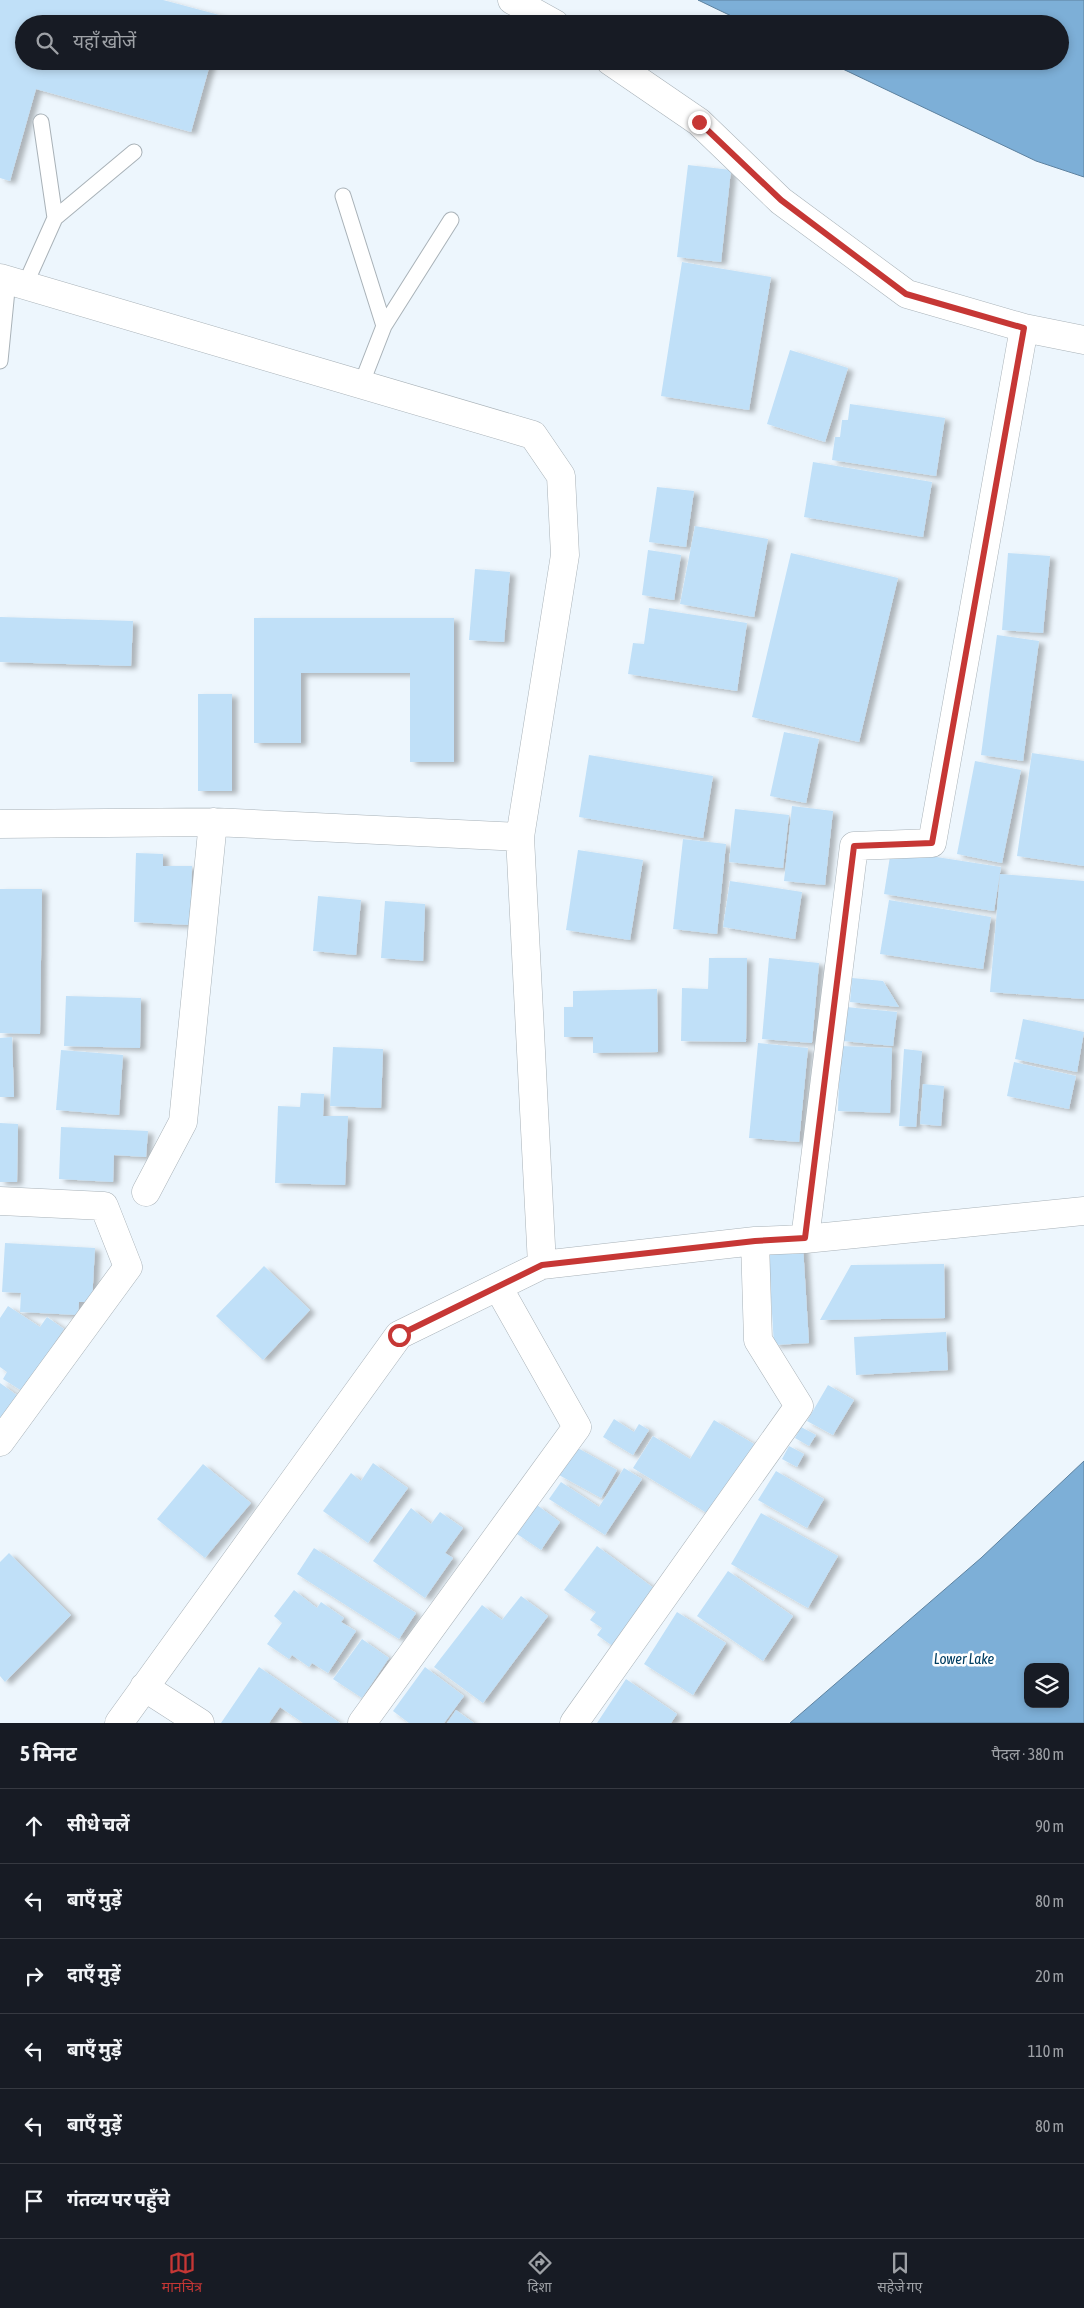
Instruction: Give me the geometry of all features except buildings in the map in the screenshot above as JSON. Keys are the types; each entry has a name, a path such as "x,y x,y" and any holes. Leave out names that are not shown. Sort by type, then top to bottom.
{"street":[{"path":"512,0 539,15"},
{"path":"623,70 699,122 781,200 906,294 1024,328 1084,340"},
{"path":"11,281 360,385 533,434 561,476 565,555 520,837 542,1265"},
{"path":"805,1238 854,846 932,843 1024,328"},
{"path":"0,824 213,822 520,837"},
{"path":"146,1192 183,1122 213,822"},
{"path":"0,1201 104,1206 128,1267 0,1442"},
{"path":"119,1723 399,1335 542,1265 755,1241 805,1238 1084,1211"},
{"path":"574,1723 799,1406 758,1340 755,1241"},
{"path":"362,1723 577,1427 498,1287"},
{"path":"144,1687 200,1723"}],"lane":[{"path":"41,122 54,218"},
{"path":"0,361 11,281 54,218 134,152"},
{"path":"343,196 384,326"},
{"path":"360,385 384,326 451,220"}],"water":[{"path":"698,0 1084,0 1084,177 1036,161 845,70 1069,70 1069,15 729,15"},
{"name":"Lower Lake","path":"1084,1461 1084,1723 790,1723 981,1558"}],"route":[{"path":"399,1335 542,1265 755,1241 805,1238 854,846 932,843 1024,328 906,294 781,200 699,122"}]}
